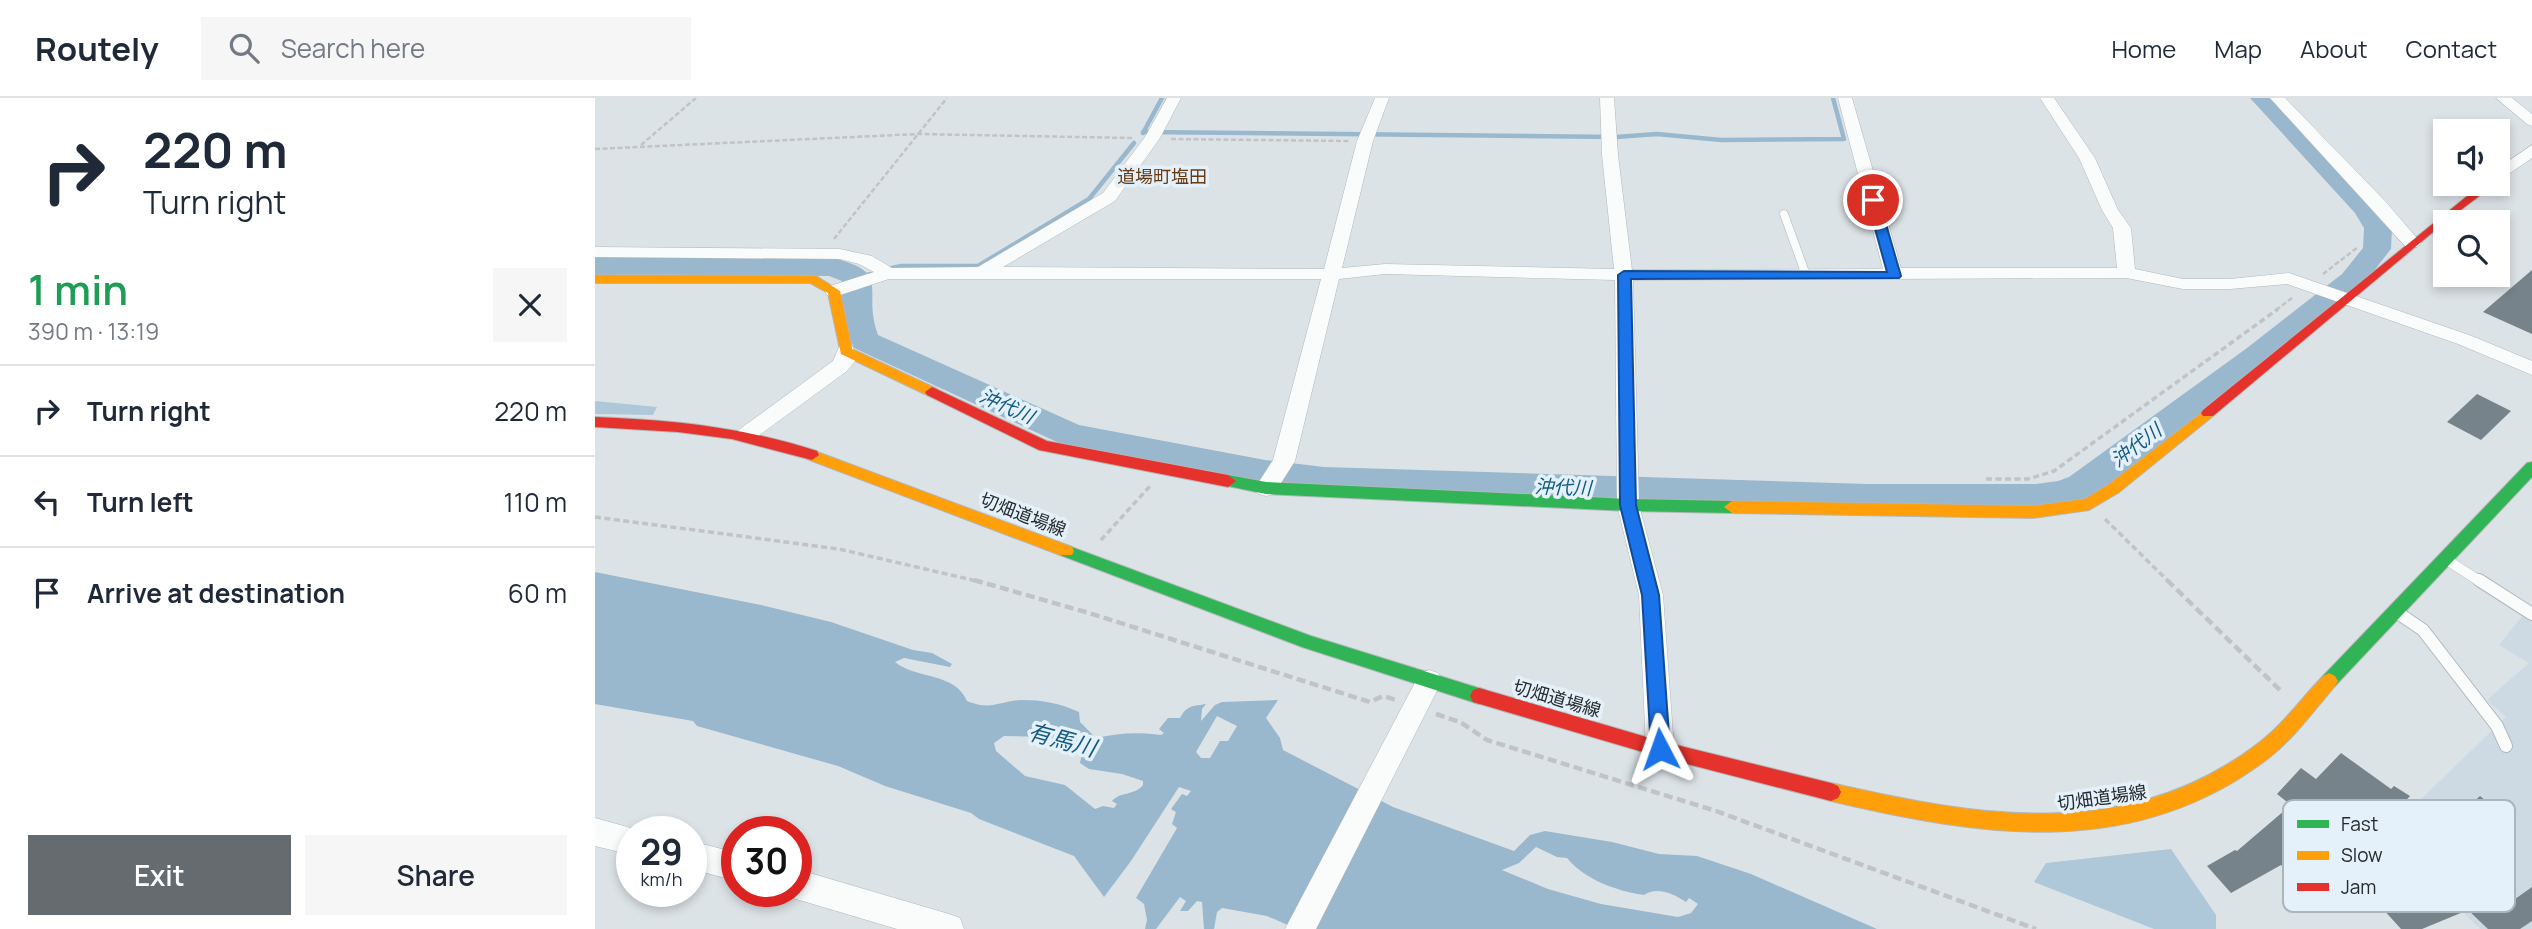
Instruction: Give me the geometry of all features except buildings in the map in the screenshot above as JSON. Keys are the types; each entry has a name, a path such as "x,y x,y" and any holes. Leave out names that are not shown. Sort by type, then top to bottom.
{"street":[{"path":"983,272 1109,197 1152,138 1174,98"},
{"path":"1266,488 1284,461 1334,274 1365,141 1382,98"},
{"path":"1607,98 1610,155 1624,275 1628,505 1651,595 1660,749"},
{"path":"1845,98 1894,276"},
{"path":"2047,98 2087,158 2110,210 2122,228 2126,273"},
{"path":"2277,98 2336,163 2365,188 2412,243"},
{"path":"2503,98 2532,121"},
{"path":"2510,167 2532,150"},
{"path":"846,351 1044,446 1266,488 1628,505 2033,512 2089,504 2113,489 2412,243 2473,196"},
{"path":"595,252 821,254 860,257 876,263 887,274"},
{"path":"595,279 813,279 834,291 887,274 983,272 1334,274 1385,269 1624,275 2126,273 2183,284 2230,284 2289,278 2465,340 2532,369"},
{"path":"747,434 846,360 834,291"},
{"name":"切畑道場線","path":"595,422 697,426 747,434 786,445 1308,642 1429,681 1660,749 1909,811 2032,826 2102,821 2157,810 2201,792 2264,750 2530,472"},
{"path":"1300,929 1429,681"},
{"path":"595,832 616,837"},
{"path":"812,889 949,929"}],"lane":[{"path":"1784,214 1806,275"},
{"path":"2445,558 2532,614"},
{"path":"2396,612 2423,630 2497,726 2506,746"}],"path":[{"path":"640,147 696,98"},
{"path":"821,254 947,98"},
{"path":"595,149 918,134 1365,141"},
{"path":"1986,479 2028,479 2054,471 2314,285 2358,247"},
{"path":"1083,559 1165,469"},
{"path":"2089,504 2301,711"},
{"path":"595,517 752,536 917,565 1062,603 1370,702 1383,696 1411,715 1460,722 1487,740 1716,811 2036,929"}],"shaded area":[{"path":"595,401 657,407 653,415 595,414"},
{"path":"2532,604 2532,929 2480,929 2463,912 2515,912 2515,800 2420,800 2506,717 2487,700 2529,663 2499,645"},
{"path":"2171,849 2216,915 2216,929 2154,929 2034,882 2046,863"}],"water":[{"name":"有馬川","path":"595,572 761,605 831,622 913,650 932,653 952,664 950,667 904,658 895,662 913,671 944,680 961,692 967,701 976,704 1029,700 1072,709 1079,712 1080,722 1096,738 1128,734 1161,735 1164,733 1159,729 1168,718 1180,718 1188,708 1194,706 1206,704 1202,709 1201,721 1215,705 1222,702 1278,700 1266,718 1280,738 1283,750 1393,807 1514,851 1530,835 1545,831 1612,842 1659,854 1697,856 1751,874 1877,929 1297,929 1267,916 1222,908 1217,912 1214,929 1204,929 1202,902 1197,901 1188,911 1180,911 1186,901 1180,897 1156,929 1145,929 1147,920 1144,904 1136,898 1177,828 1172,824 1176,812 1171,809 1182,794 1187,796 1191,791 1179,787 1104,897 1074,856 979,819 971,813 885,786 838,766 697,726 693,721 595,704","holes":["1217,716 1237,726 1228,741 1220,741 1210,758 1201,758 1196,752","1004,736 1048,737 1082,754 1080,763 1089,769 1122,774 1143,781 1143,785 1136,791 1112,801 1117,804 1114,808 1103,806 1095,809 1065,785 1025,776 996,751 994,743","1536,847 1557,857 1567,858 1583,873 1623,891 1644,895 1654,891 1665,892 1686,902 1689,898 1698,904 1691,913 1678,917 1601,904 1548,889 1502,870 1519,863"]}],"waterway":[{"path":"1144,132 1162,98"},
{"path":"1144,132 1616,137 1657,134 1721,140 1844,139 1833,98"},
{"name":"沖代川","path":"595,265 833,267 857,277 857,319 865,341 1071,435 1265,473 1324,480 1868,497 2036,497 2063,494 2082,486 2258,355 2352,280 2377,249 2378,228 2366,209 2262,98"},
{"path":"884,270 901,266 978,266 1089,199 1134,143"},
{"path":"857,277 871,274"}],"traffic: fast":[{"path":"2329,681 2532,467"},
{"path":"1228,481 1266,488 1628,505 1732,507"},
{"path":"1066,551 1308,642 1479,696"}],"traffic: slow":[{"path":"595,279 812,279 834,291 846,351 932,392"},
{"path":"1732,507 2033,512 2089,504 2113,489 2208,413"},
{"path":"812,455 1066,551"},
{"path":"1831,792 1943,816 1999,823 2054,824 2108,819 2161,806 2213,784 2263,751 2329,681"}],"traffic: jam":[{"path":"2208,413 2474,196"},
{"path":"932,392 1044,446 1228,481"},
{"path":"595,422 678,427 732,434 786,446 812,455"},
{"path":"1479,696 1660,749 1831,792"}],"district":[{"name":"道場町塩田","path":"1162,177"}],"route":[{"path":"1660,749 1651,595 1628,505 1624,275 1894,276 1873,200"}]}
